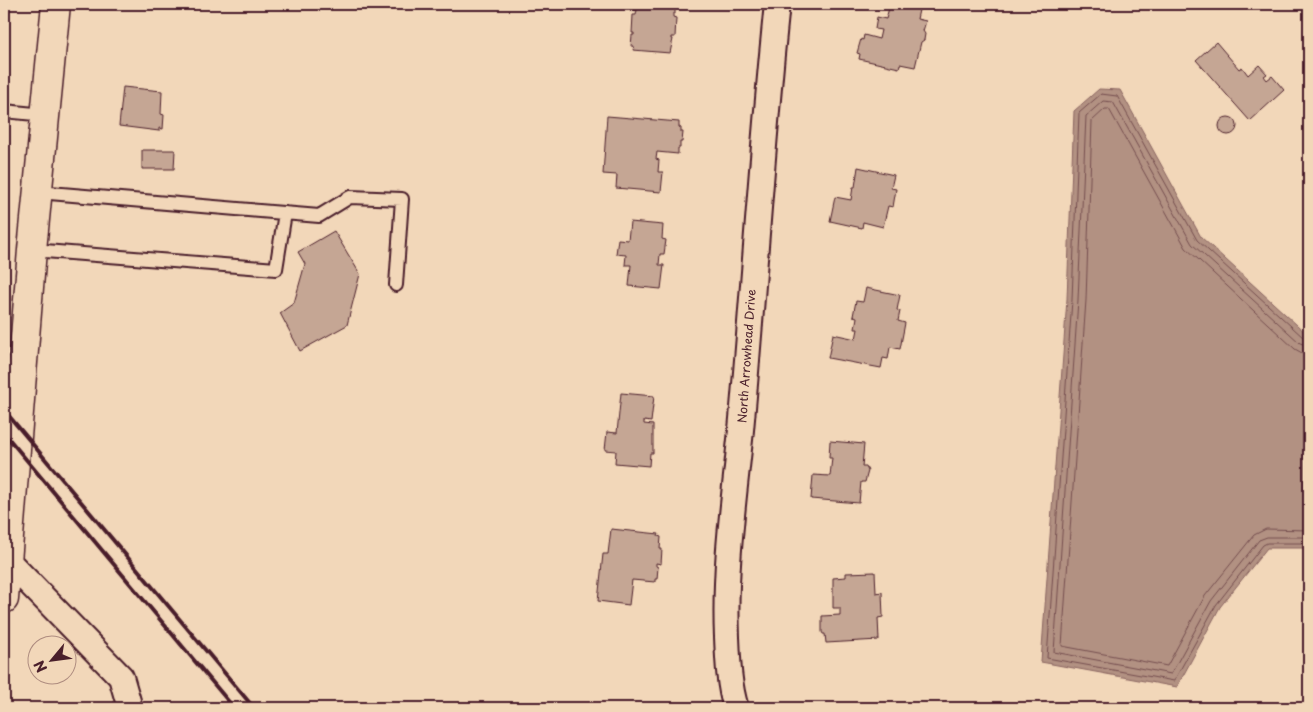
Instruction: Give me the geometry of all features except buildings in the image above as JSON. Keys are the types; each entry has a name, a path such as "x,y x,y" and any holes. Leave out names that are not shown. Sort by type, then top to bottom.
{"main road":[{"path":"4,599 32,250 56,4"}],"street":[{"name":"North Arrowhead Drive","path":"736,708 728,663 726,602 756,229 777,4"},
{"path":"6,560 120,677 130,708"}],"lane":[{"path":"4,111 45,115"},
{"path":"38,192 319,216 350,197 402,199 396,285"},
{"path":"32,250 276,269 285,213"}],"water":[{"path":"1099,89 1120,90 1201,237 1309,336 1309,548 1267,548 1220,607 1177,687 1041,662 1067,299 1074,111"}],"railway":[{"path":"4,410 254,708"},
{"path":"4,433 234,708"}]}
